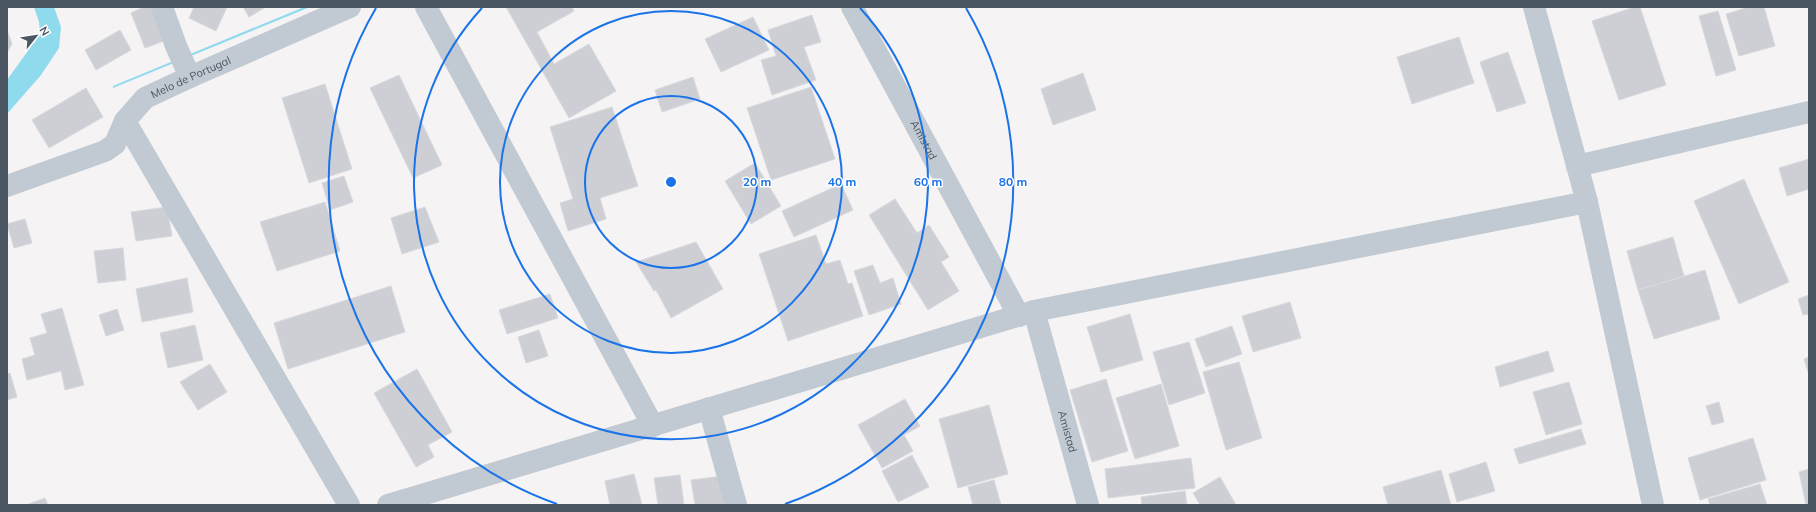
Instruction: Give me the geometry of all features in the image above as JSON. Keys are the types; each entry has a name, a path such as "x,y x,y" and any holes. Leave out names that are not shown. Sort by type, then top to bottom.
{"street":[{"path":"162,7 176,46 190,77"},
{"name":"Melo de Portugal","path":"7,186 105,151 116,142 125,121 145,98 350,7"},
{"path":"426,7 653,426"},
{"name":"Amistad","path":"852,7 1026,314 1088,505"},
{"path":"1534,7 1588,202 1653,505"},
{"path":"1577,166 1809,112"},
{"path":"125,121 348,505"},
{"path":"388,505 1026,314 1588,202"},
{"path":"709,408 736,505"}],"water":[{"path":"34,7 54,7 61,27 59,48 41,75 7,114 7,80 40,34 39,22"},
{"path":"304,7 310,7 113,88 113,86"}],"building":[{"path":"144,7 156,7 169,39 145,48 131,13"},
{"path":"194,7 227,7 216,31 189,18"},
{"path":"243,7 266,7 249,17"},
{"path":"506,7 572,7 574,11 537,32 554,64 589,44 616,91 569,118"},
{"path":"1635,7 1640,7 1666,85 1619,100 1592,21"},
{"path":"1749,7 1764,7 1775,46 1739,56 1726,14"},
{"path":"1718,11 1736,70 1716,76 1699,16"},
{"path":"812,15 821,42 804,47 816,80 772,95 761,60 776,56 768,30"},
{"path":"753,17 769,50 721,72 705,39"},
{"path":"7,30 12,44 7,53"},
{"path":"120,30 131,50 96,70 85,50"},
{"path":"1459,37 1474,83 1412,104 1397,57"},
{"path":"1508,52 1526,103 1497,112 1480,62"},
{"path":"1083,73 1096,110 1053,125 1041,89"},
{"path":"399,75 442,165 413,178 370,88"},
{"path":"693,77 700,99 662,112 655,90"},
{"path":"325,84 352,169 309,183 282,98"},
{"path":"811,87 835,159 771,180 747,108"},
{"path":"86,88 103,117 49,148 32,120"},
{"path":"612,107 638,186 600,198 606,219 568,231 560,203 573,199 550,127"},
{"path":"1809,159 1809,189 1787,196 1779,168"},
{"path":"755,163 781,206 751,224 725,181"},
{"path":"344,176 353,202 330,210 322,183"},
{"path":"1744,179 1789,282 1739,304 1694,201"},
{"path":"841,184 853,210 794,237 782,211"},
{"path":"895,199 917,233 929,225 949,257 941,262 959,291 928,310 869,215"},
{"path":"325,202 340,251 277,271 260,222"},
{"path":"167,207 172,236 136,241 131,212"},
{"path":"425,207 439,242 402,254 391,218"},
{"path":"25,219 32,243 14,248 7,224"},
{"path":"816,235 826,264 840,260 848,284 852,283 863,316 788,341 759,254"},
{"path":"1673,237 1684,276 1638,290 1627,251"},
{"path":"696,242 723,289 671,318 656,290 654,291 636,262"},
{"path":"123,248 126,280 98,283 94,251"},
{"path":"873,265 880,283 893,278 901,304 869,315 854,271"},
{"path":"1705,270 1720,319 1654,339 1638,290"},
{"path":"187,278 193,312 142,322 136,289"},
{"path":"391,286 405,332 288,369 274,323"},
{"path":"550,294 558,318 507,334 499,310"},
{"path":"1809,295 1809,314 1803,315 1798,299"},
{"path":"1290,302 1301,338 1253,352 1242,316"},
{"path":"62,308 84,385 65,390 61,371 27,380 22,359 35,355 30,338 47,333 41,314"},
{"path":"117,309 124,330 106,336 99,315"},
{"path":"1130,314 1143,360 1101,372 1087,327"},
{"path":"195,325 203,360 168,368 160,333"},
{"path":"1232,326 1242,354 1206,367 1195,339"},
{"path":"539,330 548,356 526,363 518,337"},
{"path":"1189,342 1205,393 1169,405 1153,352"},
{"path":"1548,351 1554,371 1500,387 1495,367"},
{"path":"1809,357 1809,375 1804,359"},
{"path":"1239,362 1262,438 1226,450 1203,372"},
{"path":"210,364 227,392 198,410 180,382"},
{"path":"417,369 452,432 428,445 434,457 416,467 374,393"},
{"path":"10,373 17,397 7,400 7,374"},
{"path":"1106,379 1128,451 1092,462 1070,390"},
{"path":"1569,382 1582,424 1546,435 1533,392"},
{"path":"1161,384 1179,446 1135,459 1116,398"},
{"path":"905,399 920,426 904,435 913,451 882,468 858,425"},
{"path":"1719,402 1724,422 1712,425 1706,406"},
{"path":"989,405 1008,474 958,488 939,419"},
{"path":"1581,429 1586,444 1519,464 1514,449"},
{"path":"1753,438 1766,480 1700,500 1688,458"},
{"path":"912,455 929,487 898,502 882,471"},
{"path":"1191,458 1195,488 1108,498 1105,469"},
{"path":"1486,462 1495,491 1457,502 1449,474"},
{"path":"1809,469 1809,505 1806,505 1799,472"},
{"path":"1441,470 1451,505 1388,505 1383,487"},
{"path":"634,474 642,505 610,505 605,481"},
{"path":"680,475 684,505 658,505 654,478"},
{"path":"723,476 727,505 695,505 691,480"},
{"path":"1220,477 1236,505 1200,505 1193,493"},
{"path":"994,480 1001,505 973,505 968,487"},
{"path":"1760,484 1767,505 1710,505 1708,499"},
{"path":"1185,491 1187,505 1142,505 1141,497"},
{"path":"45,498 48,505 26,505"}]}
